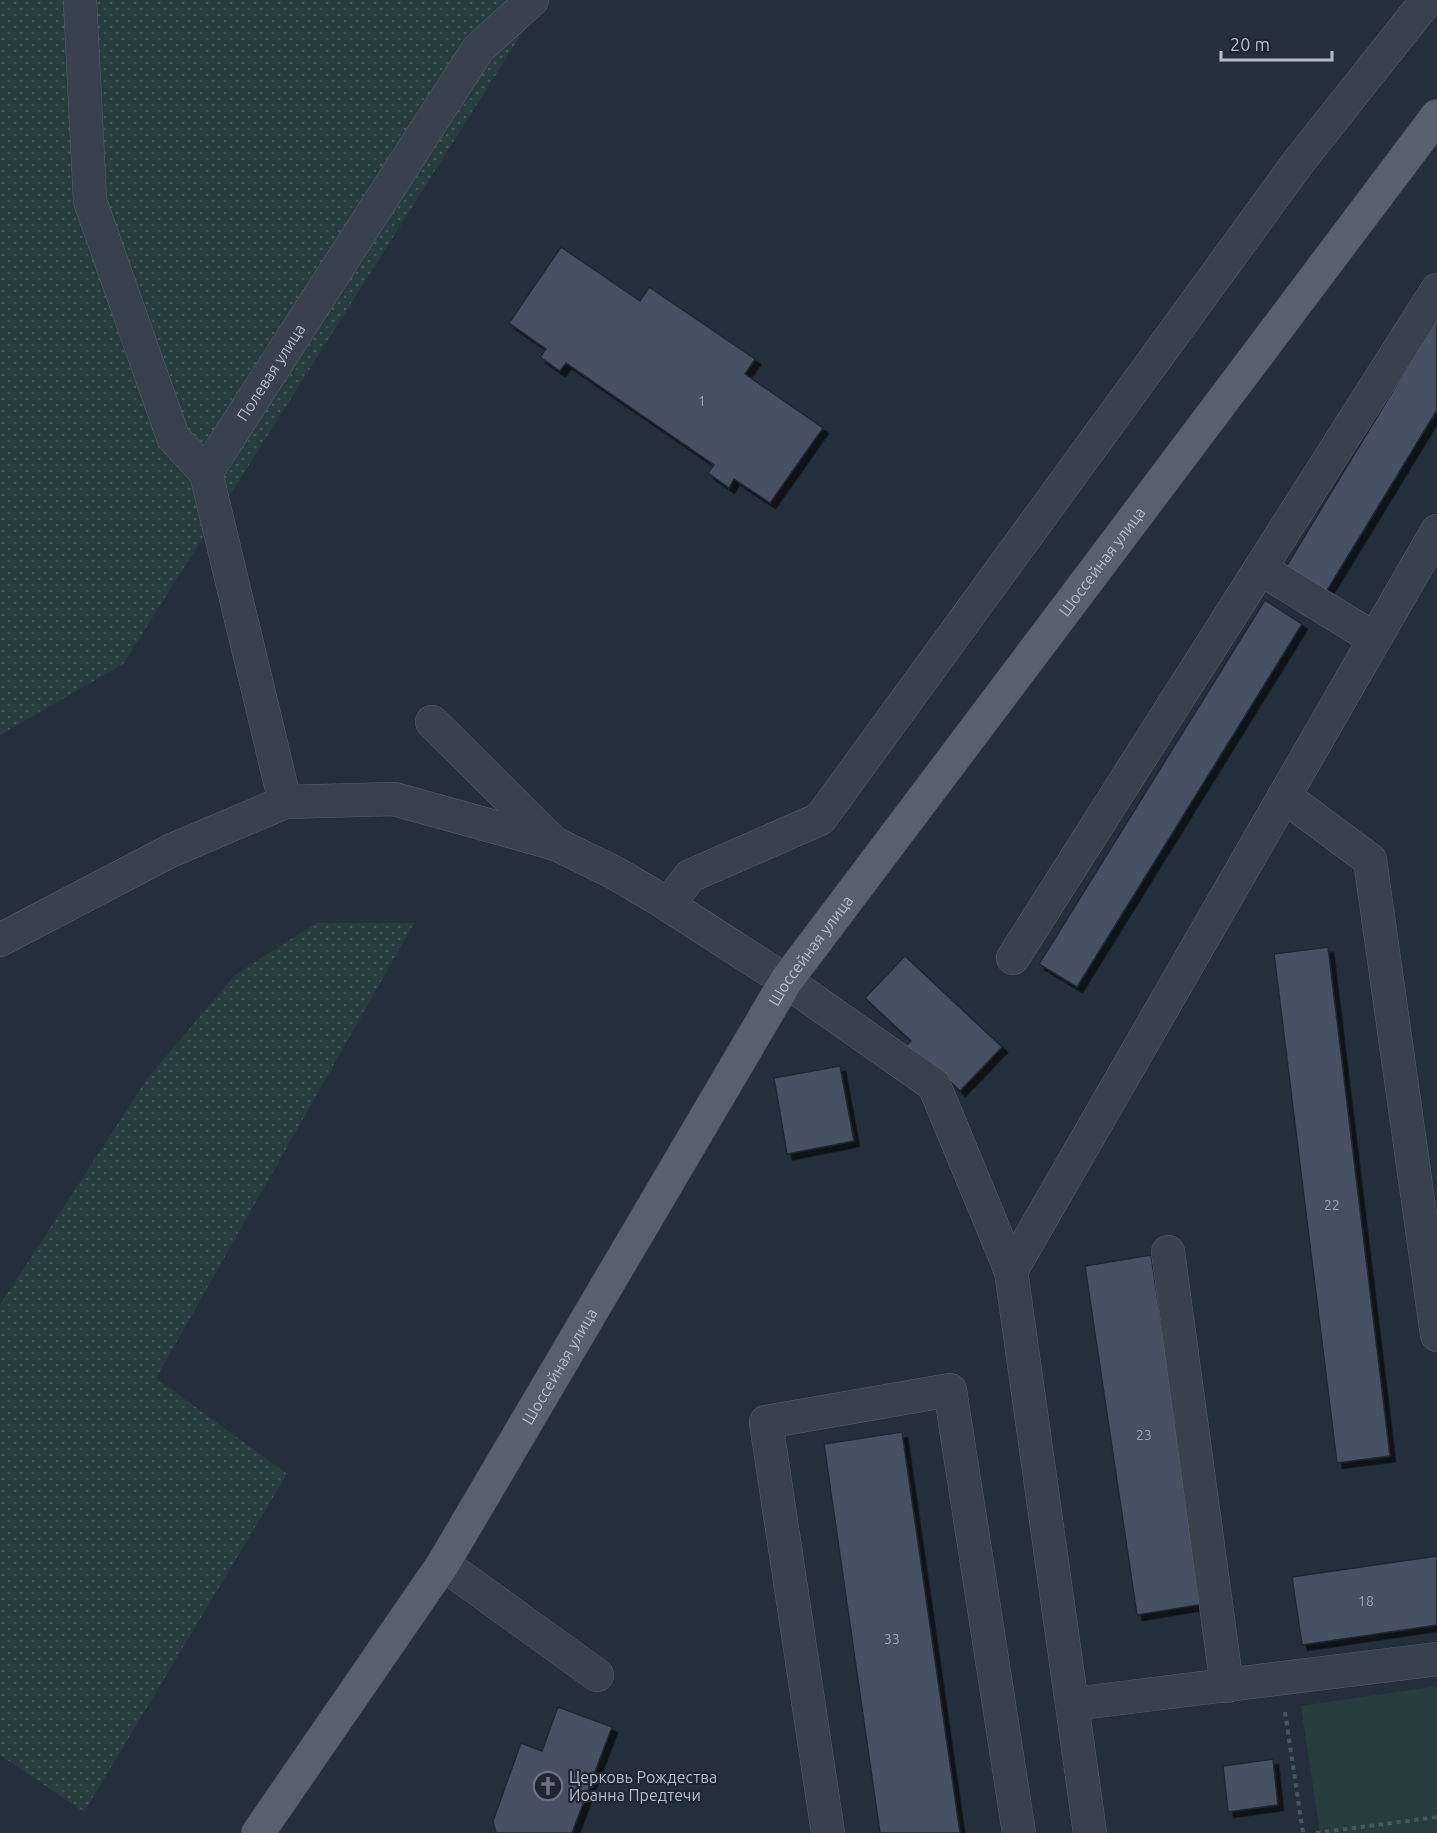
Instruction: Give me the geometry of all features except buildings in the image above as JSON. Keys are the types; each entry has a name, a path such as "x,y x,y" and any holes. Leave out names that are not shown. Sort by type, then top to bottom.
{"main road":[{"name":"Шоссейная улица","path":"258,1833 443,1564 786,981 1437,116"}],"street":[{"path":"80,0 90,201 173,437 206,473 285,802"},
{"name":"Полевая улица","path":"206,473 478,49 531,0"},
{"path":"668,906 690,876 820,819 1300,160 1426,0"},
{"path":"1013,958 1437,290"},
{"path":"1011,1271 1437,531"},
{"path":"1261,569 1375,639"},
{"path":"432,722 556,844"},
{"path":"1284,796 1370,860 1437,1335"},
{"path":"0,940 170,851 285,802 394,800 556,844 615,873 786,981 934,1085 1011,1271 1090,1833"},
{"path":"1168,1252 1227,1686"},
{"path":"828,1833 766,1422 950,1390 1019,1833"},
{"path":"443,1564 597,1674"},
{"path":"1073,1704 1437,1659"}],"path":[{"path":"1280,1679 1303,1833"},
{"path":"1316,1833 1437,1817"}],"green space":[{"path":"0,0 543,0 123,664 0,735"},
{"path":"316,923 414,923 156,1378 287,1474 84,1812 0,1755 0,1305 147,1079 235,975"},
{"path":"1437,1686 1437,1833 1320,1833 1301,1706"}],"place":[{"name":"Церковь Рождества Иоанна Предтечи","path":"548,1786"}]}
